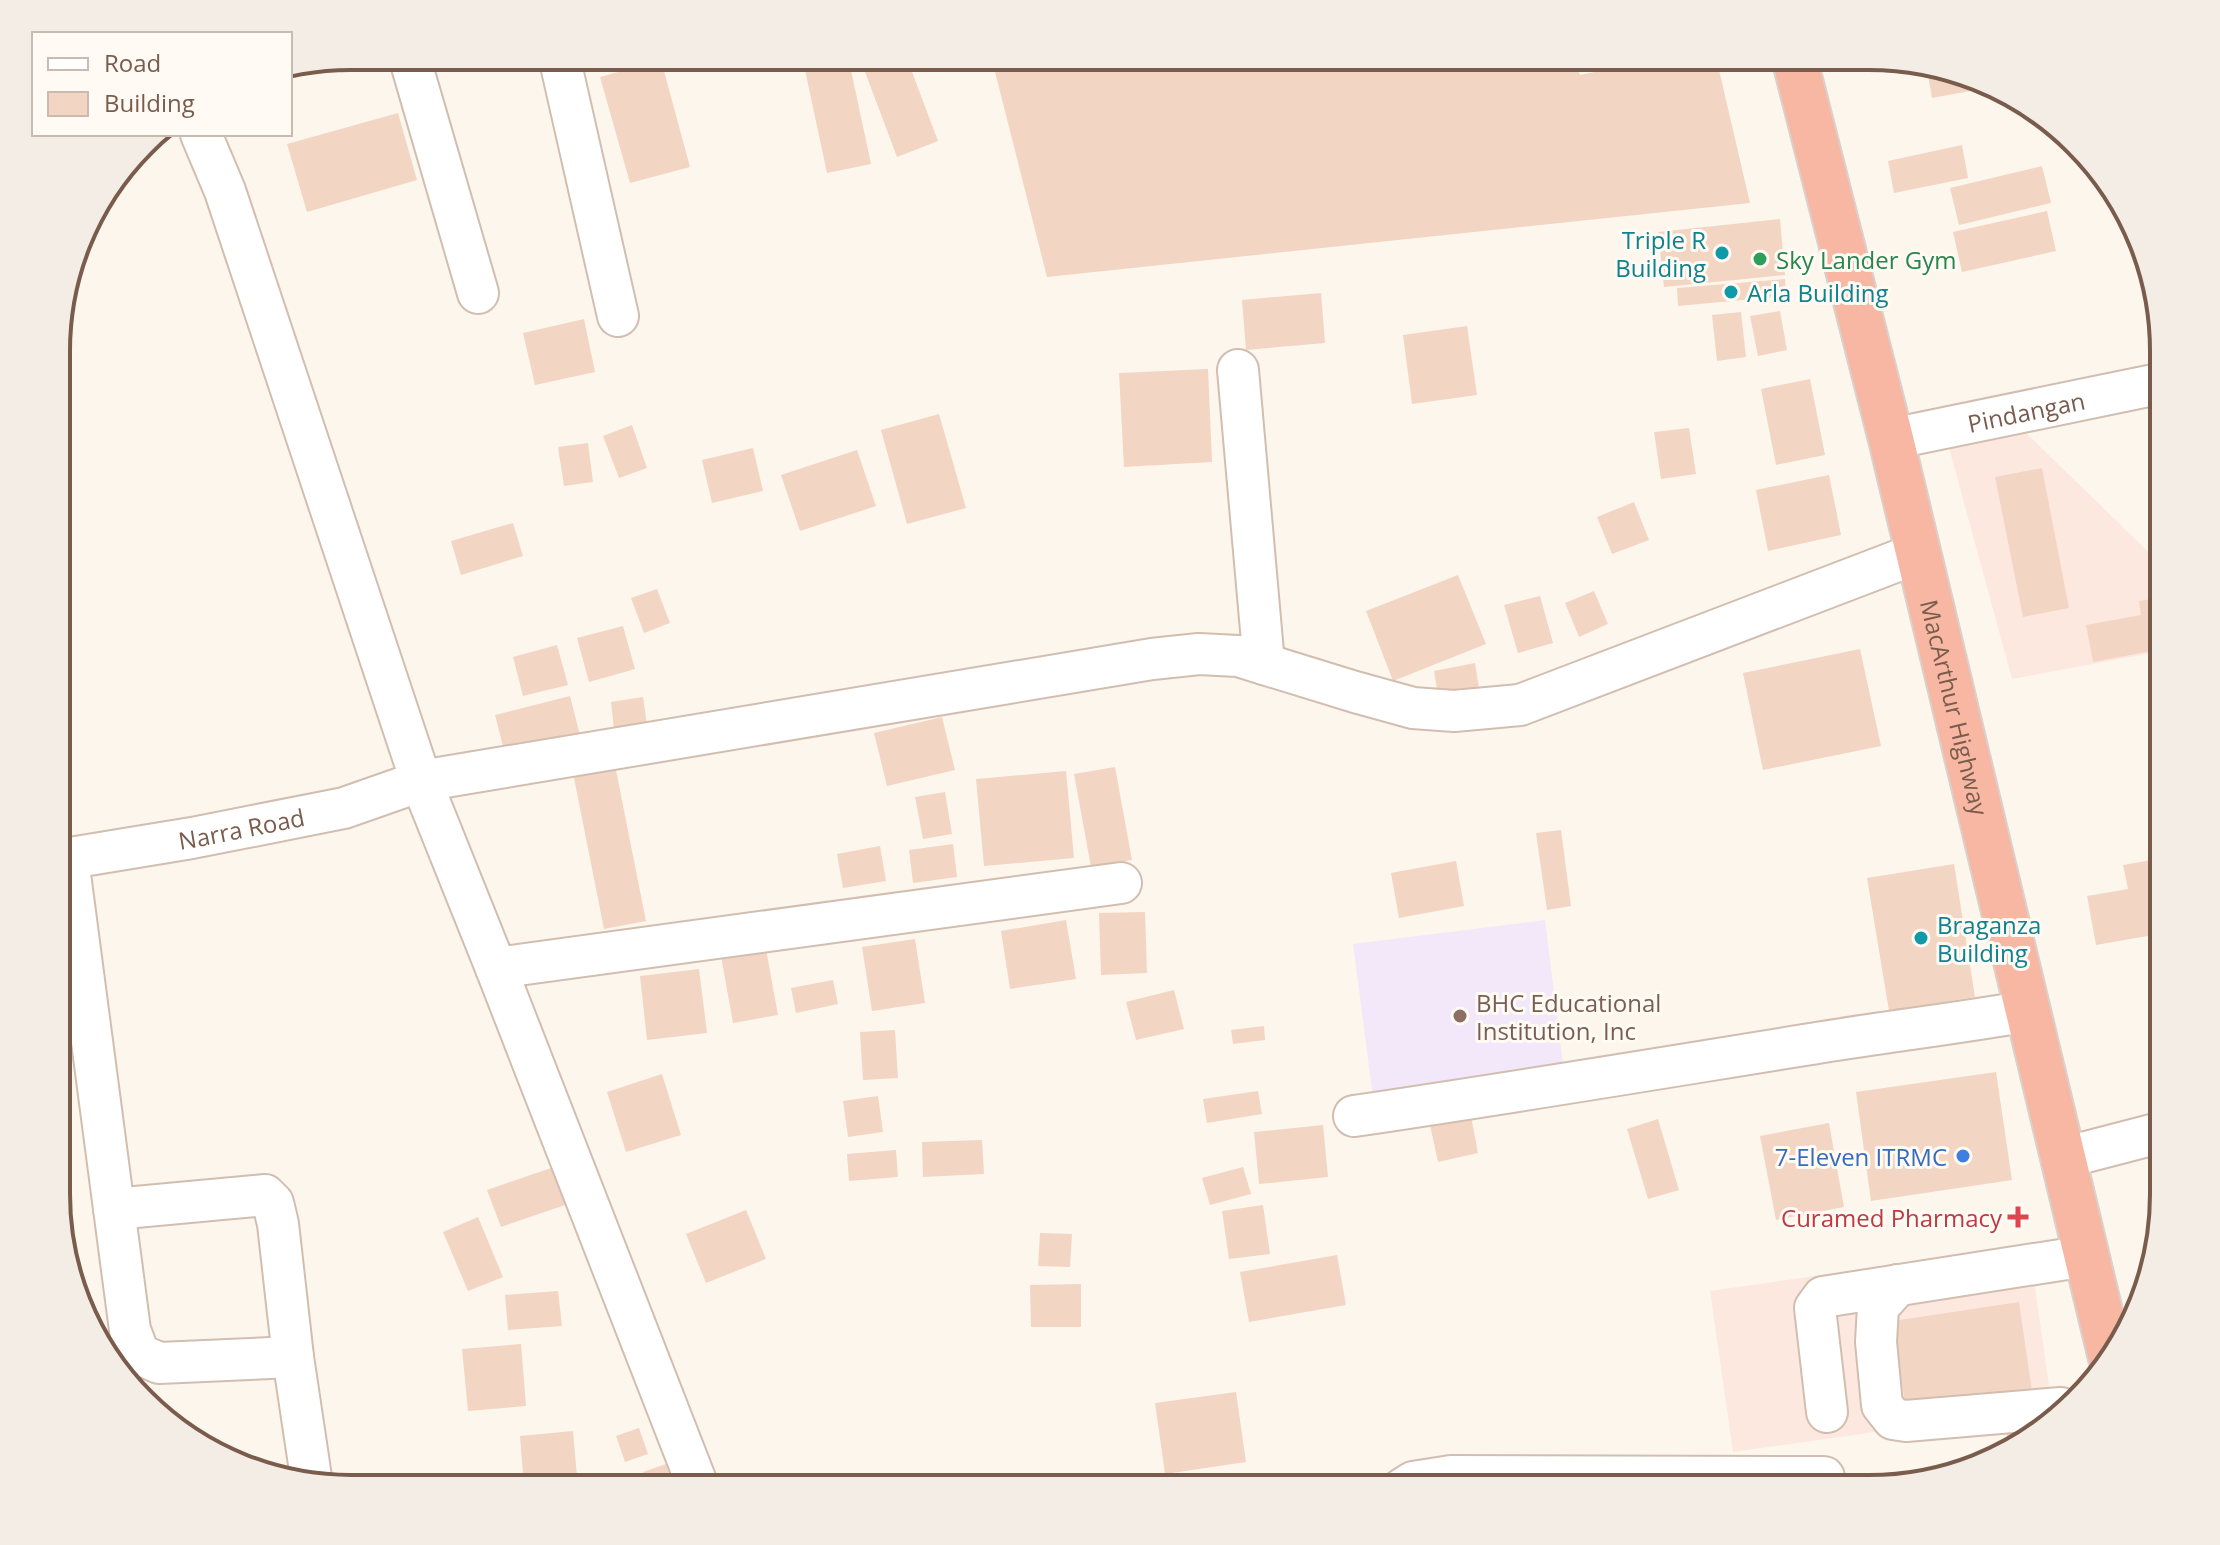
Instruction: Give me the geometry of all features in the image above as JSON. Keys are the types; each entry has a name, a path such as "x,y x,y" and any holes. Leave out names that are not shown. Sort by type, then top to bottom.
{"highway":[{"name":"MacArthur Highway","path":"1798,71 1891,439 2107,1343"}],"street":[{"path":"413,70 478,293"},
{"path":"562,70 618,316"},
{"path":"202,136 230,206 421,781 693,1474"},
{"path":"1238,370 1264,664"},
{"name":"Pindangan","path":"1891,439 2149,386"},
{"name":"Narra Road","path":"71,859 344,808 421,781 1152,659 1199,654 1238,656 1413,708 1454,711 1520,705 1918,553"},
{"path":"496,968 1121,883"},
{"path":"71,912 130,1330 127,1359 159,1363 293,1357"},
{"path":"1354,1116 2028,1011"},
{"path":"2063,1158 2150,1135"},
{"path":"114,1209 265,1195 273,1203 310,1472"},
{"path":"1827,1412 1815,1308 1823,1297 2086,1256"},
{"path":"1898,1285 1878,1307 1876,1342 1882,1405 1893,1419 1906,1421 2049,1409"}],"shaded area":[{"path":"2024,431 2149,553 2149,654 2012,679 1948,444"},
{"name":"BHC Educational Institution, Inc","path":"1545,920 1566,1088 1375,1113 1353,944"},
{"path":"2029,1245 2052,1407 1733,1452 1710,1291"}],"building":[{"path":"624,70 664,70 690,167 630,183 600,77"},
{"path":"805,70 851,70 871,164 827,173"},
{"path":"864,70 911,70 938,141 897,157"},
{"path":"995,70 1579,71 1580,75 1601,71 1719,71 1750,203 1047,277"},
{"path":"1928,76 1975,90 1932,98"},
{"path":"398,113 417,180 307,212 287,144"},
{"path":"1962,145 1968,178 1894,193 1888,161"},
{"path":"2042,166 2051,203 1959,225 1950,188"},
{"path":"2047,211 2056,251 1962,272 1953,232"},
{"name":"Triple R Building","path":"1780,219 1785,275 1664,287 1658,232"},
{"name":"Arla Building","path":"1785,279 1786,296 1678,306 1677,288"},
{"path":"1321,293 1325,343 1246,350 1242,300"},
{"path":"1780,311 1787,350 1758,356 1750,316"},
{"path":"1741,312 1746,357 1717,361 1712,315"},
{"path":"584,319 595,372 535,385 523,333"},
{"path":"1467,326 1477,395 1412,404 1403,335"},
{"path":"1208,369 1212,462 1124,467 1119,373"},
{"path":"1810,379 1825,455 1776,465 1761,389"},
{"path":"939,414 966,508 907,524 881,430"},
{"path":"632,425 647,468 619,478 603,436"},
{"path":"1689,428 1696,474 1661,479 1654,432"},
{"path":"588,443 593,482 564,486 558,447"},
{"path":"753,448 763,491 712,503 702,460"},
{"path":"857,450 876,506 800,531 781,475"},
{"path":"2042,468 2069,608 2023,617 1995,477"},
{"path":"1829,475 1841,535 1768,551 1756,490"},
{"path":"1634,502 1649,540 1612,554 1597,517"},
{"path":"513,523 523,556 461,575 451,541"},
{"path":"1458,575 1486,644 1393,681 1366,611"},
{"path":"657,589 670,623 644,633 631,598"},
{"path":"1594,591 1608,624 1579,637 1565,603"},
{"path":"1540,596 1553,643 1518,653 1504,605"},
{"path":"2149,599 2149,652 2093,662 2086,625 2141,615 2139,601"},
{"path":"623,626 635,669 589,682 577,638"},
{"path":"557,645 568,685 523,696 513,657"},
{"path":"1860,649 1881,746 1763,770 1743,673"},
{"path":"1475,663 1479,688 1438,695 1434,671"},
{"path":"570,696 581,739 506,758 495,715"},
{"path":"643,697 647,725 614,729 611,702"},
{"path":"942,717 955,770 887,786 874,733"},
{"path":"614,760 646,921 604,929 572,768"},
{"path":"1115,767 1132,860 1091,867 1074,774"},
{"path":"1066,771 1074,858 984,866 976,779"},
{"path":"945,792 952,834 923,839 915,797"},
{"path":"1561,830 1571,906 1547,910 1536,833"},
{"path":"953,844 957,877 913,883 909,850"},
{"path":"880,846 886,881 843,888 837,854"},
{"path":"2150,860 2150,936 2096,945 2087,896 2128,889 2123,865"},
{"path":"1456,861 1464,906 1399,918 1391,873"},
{"name":"Braganza Building","path":"1954,864 1975,997 1889,1011 1867,878"},
{"path":"1145,912 1147,973 1101,975 1099,913"},
{"path":"1066,920 1076,979 1010,989 1001,931"},
{"path":"915,939 925,1003 872,1011 862,947"},
{"path":"766,949 778,1015 733,1023 721,956"},
{"path":"699,969 707,1033 647,1040 640,976"},
{"path":"833,980 838,1004 796,1013 791,988"},
{"path":"1174,990 1184,1029 1136,1040 1126,1002"},
{"path":"1264,1026 1265,1040 1233,1044 1231,1030"},
{"path":"895,1030 898,1078 863,1080 860,1032"},
{"path":"1996,1072 2012,1180 1871,1201 1856,1092"},
{"path":"662,1074 681,1135 626,1152 607,1092"},
{"path":"1258,1091 1262,1114 1207,1123 1203,1099"},
{"path":"878,1096 883,1132 848,1137 843,1101"},
{"path":"1471,1116 1478,1153 1438,1162 1430,1125"},
{"path":"1658,1119 1679,1190 1648,1199 1627,1129"},
{"path":"1829,1123 1844,1207 1776,1220 1760,1136"},
{"path":"1323,1125 1328,1177 1259,1184 1254,1132"},
{"path":"982,1140 984,1174 923,1177 922,1142"},
{"path":"896,1150 898,1177 849,1181 847,1154"},
{"path":"554,1167 568,1204 501,1227 487,1190"},
{"path":"1243,1167 1251,1194 1210,1205 1202,1178"},
{"path":"1263,1205 1270,1254 1229,1259 1222,1211"},
{"path":"746,1210 766,1259 706,1283 686,1234"},
{"path":"478,1217 503,1277 468,1291 443,1232"},
{"path":"1040,1233 1072,1234 1070,1267 1038,1266"},
{"path":"1337,1255 1346,1305 1249,1322 1240,1272"},
{"path":"1081,1284 1081,1327 1031,1327 1030,1285"},
{"path":"558,1291 562,1326 508,1330 505,1295"},
{"path":"2019,1302 2032,1391 1906,1410 1893,1321"},
{"path":"521,1344 526,1406 468,1411 462,1349"},
{"path":"1236,1392 1246,1462 1165,1474 1155,1403"},
{"path":"2029,1425 2007,1438 2006,1428"},
{"path":"639,1428 648,1454 625,1462 616,1436"},
{"path":"573,1431 577,1474 523,1474 520,1436"},
{"path":"666,1464 669,1474 644,1474"}],"place":[{"name":"Triple R Building","path":"1722,253"},
{"name":"Sky Lander Gym","path":"1760,259"},
{"name":"Arla Building","path":"1731,292"},
{"name":"Braganza Building","path":"1921,938"},
{"name":"BHC Educational Institution, Inc","path":"1460,1016"},
{"name":"7-Eleven ITRMC","path":"1963,1156"},
{"name":"Curamed Pharmacy","path":"2018,1217"}]}
